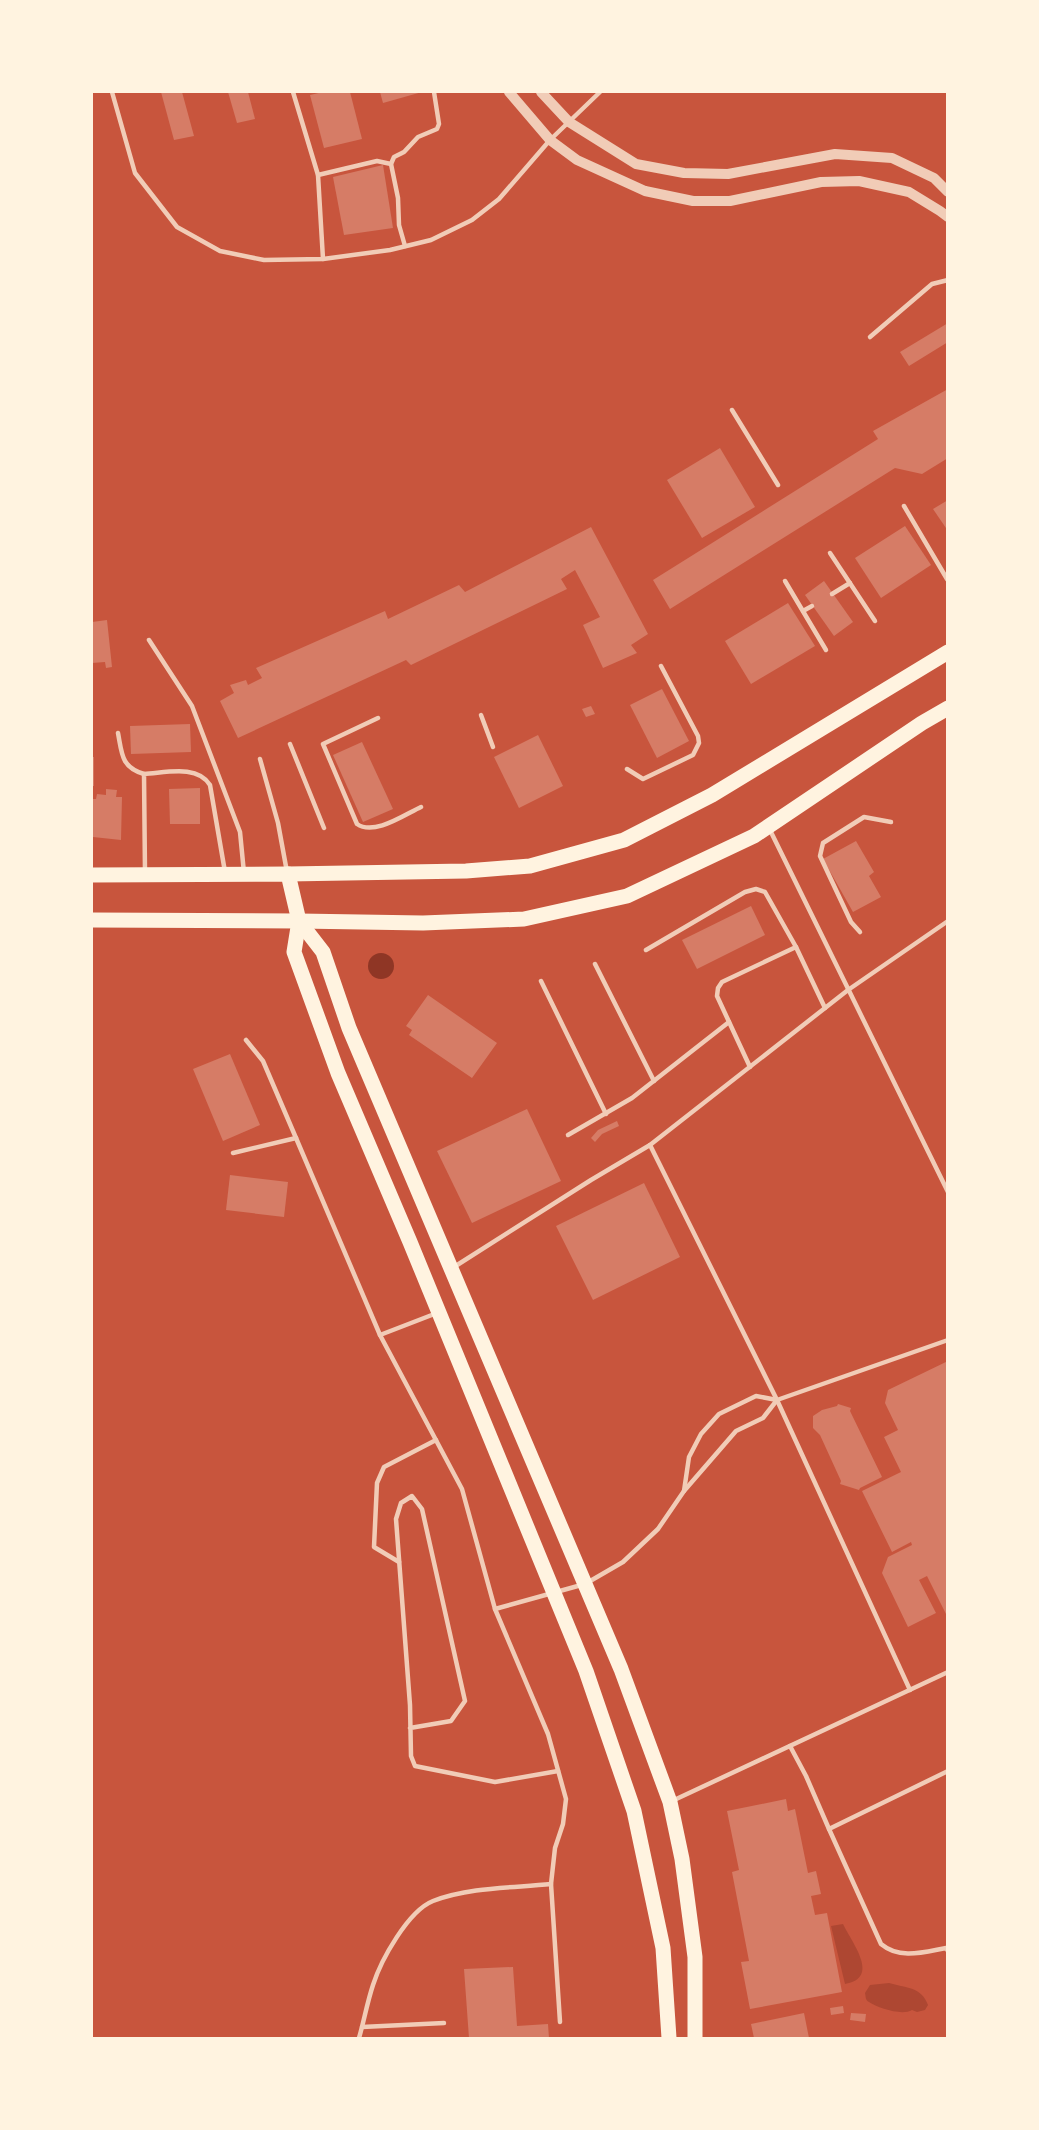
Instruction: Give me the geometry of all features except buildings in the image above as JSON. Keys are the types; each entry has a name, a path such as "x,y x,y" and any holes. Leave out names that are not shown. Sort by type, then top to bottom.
{"main road":[{"path":"92,875 466,871 530,866 624,840 712,795 948,652"},
{"path":"92,920 423,923 524,919 627,896 754,836 948,708"},
{"path":"288,874 299,921 294,952 338,1073 555,1593 586,1671 633,1811 663,1948 669,2038"},
{"path":"299,921 323,952 349,1028 621,1669 670,1802 682,1859 694,1957 695,2038"}],"street":[{"path":"509,92 550,140 577,160 645,192 684,199 730,201 821,182 859,181 909,192 948,217"},
{"path":"541,92 569,122 636,164 684,173 728,174 835,154 891,158 934,178 948,192"}],"lane":[{"path":"112,92 135,173 177,226 220,251 264,260 323,259 405,246 431,240 472,220 499,199 550,140 600,92"},
{"path":"293,92 318,175 323,259"},
{"path":"405,246 399,225 398,198 391,164 394,157 404,152 418,137 437,129 439,124 434,92"},
{"path":"318,175 377,161 391,164"},
{"path":"870,337 932,284 948,280"},
{"path":"732,410 778,485"},
{"path":"904,506 947,579"},
{"path":"830,553 875,621"},
{"path":"785,581 826,650"},
{"path":"832,594 850,583"},
{"path":"803,611 812,606"},
{"path":"149,640 192,706 240,832 244,874"},
{"path":"627,769 643,779 693,755 699,743 698,736 661,666"},
{"path":"481,716 493,747"},
{"path":"378,718 323,744 357,824 363,828 373,829 421,807"},
{"path":"118,733 123,760 135,772 144,774 193,772 206,777 210,785 226,874"},
{"path":"290,744 324,828"},
{"path":"260,759 278,823 288,874"},
{"path":"144,774 145,876"},
{"path":"860,932 851,922 820,856 823,843 864,817 891,822"},
{"path":"768,826 948,1192"},
{"path":"646,950 745,892 756,889 765,892 796,947 825,1008"},
{"path":"451,1269 650,1145 848,990 948,921"},
{"path":"750,1067 717,996 718,988 722,982 796,947"},
{"path":"595,964 654,1081"},
{"path":"540,981 606,1114"},
{"path":"568,1136 632,1098 729,1022"},
{"path":"246,1040 263,1061 380,1335 462,1489 495,1609 548,1734 566,1799 563,1824 555,1848 551,1884 560,2022"},
{"path":"233,1153 297,1138"},
{"path":"650,1145 777,1400 910,1690"},
{"path":"380,1335 438,1312"},
{"path":"684,1491 689,1457 701,1434 719,1414 756,1396 777,1400 948,1340"},
{"path":"495,1609 585,1584 624,1562 658,1529 684,1491 736,1431 763,1418 777,1400"},
{"path":"399,1562 374,1547 377,1483 384,1467 436,1440"},
{"path":"410,1728 451,1721 465,1701 422,1509 412,1496 401,1503 396,1519 411,1756 415,1766 495,1782 558,1771"},
{"path":"670,1802 948,1672"},
{"path":"790,1746 806,1776 881,1944 890,1951 904,1954 946,1948 948,1951"},
{"path":"829,1829 948,1771"},
{"path":"359,2038 374,1983 389,1951 412,1917 431,1902 466,1892 551,1884"},
{"path":"362,2027 444,2023"}],"shaded area":[{"path":"381,953 390,957 394,966 390,975 381,979 372,975 368,966 372,957"},
{"path":"843,1924 863,1967 861,1975 856,1980 845,1984 831,1926"},
{"path":"889,1983 912,1989 921,1994 928,2005 925,2010 896,2012 878,2007 867,2000 865,1993 870,1985"}]}
